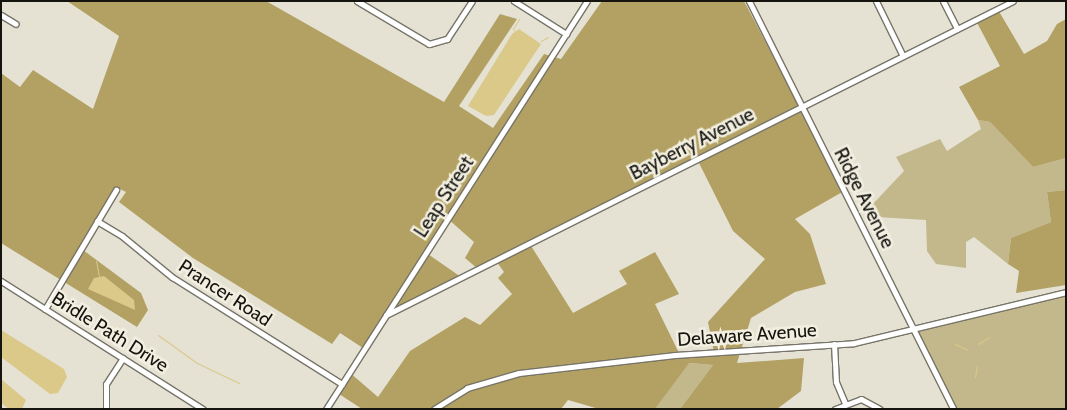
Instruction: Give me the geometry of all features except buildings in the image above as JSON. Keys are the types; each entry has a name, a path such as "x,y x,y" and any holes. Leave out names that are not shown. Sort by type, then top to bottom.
{"street":[{"path":"357,1 429,44 447,39 472,1"},
{"path":"514,1 566,34"},
{"name":"Leap Street","path":"326,409 587,1"},
{"name":"Ridge Avenue","path":"749,1 953,409"},
{"path":"876,1 903,56"},
{"path":"943,1 957,29"},
{"name":"Bayberry Avenue","path":"386,315 1013,1"},
{"path":"1,15 16,24"},
{"path":"45,309 116,190"},
{"name":"Prancer Road","path":"97,221 172,277 342,384"},
{"name":"Bridle Path Drive","path":"1,282 203,409"},
{"name":"Delaware Avenue","path":"434,409 467,388 534,371 675,355 834,344 914,329 1066,292"},
{"path":"834,344 836,382 845,403"},
{"path":"106,409 105,389 123,358"},
{"path":"835,409 845,403 861,399 880,409"}],"shaded area":[{"path":"67,1 266,1 444,102 500,14 517,19 459,106 493,128 544,54 561,59 602,1 744,1 844,191 795,219 810,234 826,284 795,292 751,318 737,363 804,358 801,391 777,409 680,409 713,365 689,363 655,409 599,409 568,400 561,409 362,409 336,392 349,372 378,397 410,351 465,317 480,325 512,294 498,278 504,272 494,258 478,269 465,258 474,242 447,218 425,252 461,277 384,316 363,348 340,333 332,344 193,258 119,202 126,192 116,187 79,247 141,293 148,310 137,327 1,243 1,73 20,87 33,70 93,109 119,36","holes":["696,157 733,231 765,259 708,322 714,352 680,355 655,304 679,294 655,252 619,271 627,284 573,313 528,241"]},
{"path":"997,8 1024,54 1047,41 1057,24 1066,19 1066,158 1033,167 990,122 978,120 959,87 1000,66 975,19"},
{"path":"519,29 541,44 494,115 486,116 468,106 512,34"},
{"path":"978,120 990,122 1033,167 1066,158 1066,190 1047,192 1051,222 1011,238 1008,264 974,237 966,242 966,268 936,264 927,251 926,220 877,217 871,206 904,171 896,157 940,139 947,151 981,129"},
{"path":"1066,190 1066,285 1016,293 1019,271 1008,264 1011,238 1051,222 1047,192"},
{"path":"104,276 134,300 135,310 88,289 94,278"},
{"path":"1066,293 1066,409 953,409 914,329"},
{"path":"1,330 64,369 67,377 58,393 50,394 1,357"},
{"path":"688,363 713,365 680,409 655,409"},
{"path":"1,379 26,400 22,409 9,409 1,403"}],"waterway":[{"path":"516,33 513,29 519,19"},
{"path":"541,41 548,37"},
{"path":"96,261 99,276"},
{"path":"158,335 197,363 239,383"},
{"path":"978,344 989,337"},
{"path":"955,344 968,350"},
{"path":"975,377 977,366"}]}
